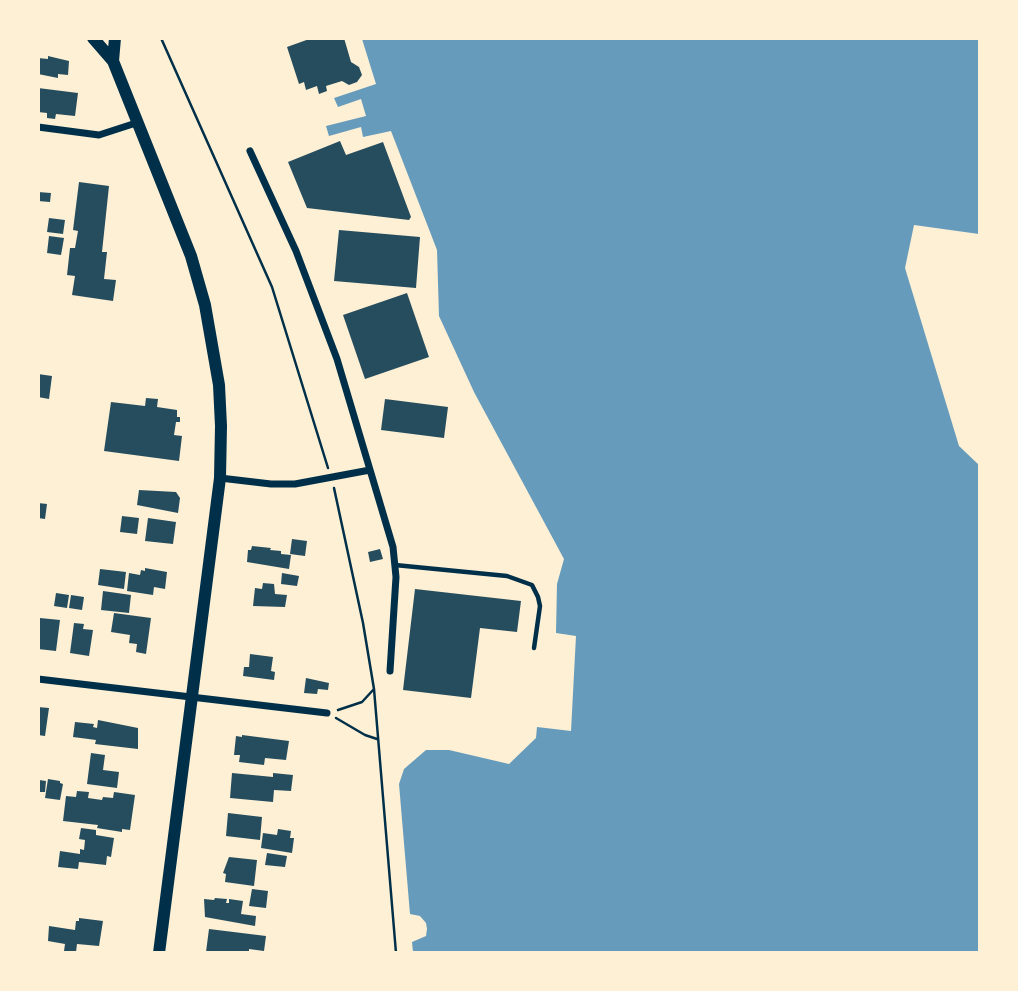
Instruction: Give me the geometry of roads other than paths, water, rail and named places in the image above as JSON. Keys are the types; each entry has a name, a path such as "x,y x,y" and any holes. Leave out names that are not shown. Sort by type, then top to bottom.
{"main road":[{"path":"93,38 113,61 191,256 205,305 219,385 220,478 159,953"},
{"path":"113,61 115,38"}],"street":[{"path":"38,127 99,135 136,123"},
{"path":"250,151 296,251 337,359 393,547 397,577 390,671"},
{"path":"220,478 271,485 295,484 370,470"},
{"path":"38,679 327,713"}],"lane":[{"path":"395,565 507,576 532,585 540,606 534,648"}],"water":[{"path":"362,39 979,39 979,234 914,225 905,268 959,446 979,465 979,952 413,952 412,942 426,936 427,929 420,916 410,914 399,784 404,769 426,750 449,750 509,764 536,738 537,727 571,731 576,636 556,633 557,584 564,559 474,392 439,316 437,250 391,131 363,137 361,127 329,136 326,126 366,116 361,99 338,107 334,98 376,84"}]}
